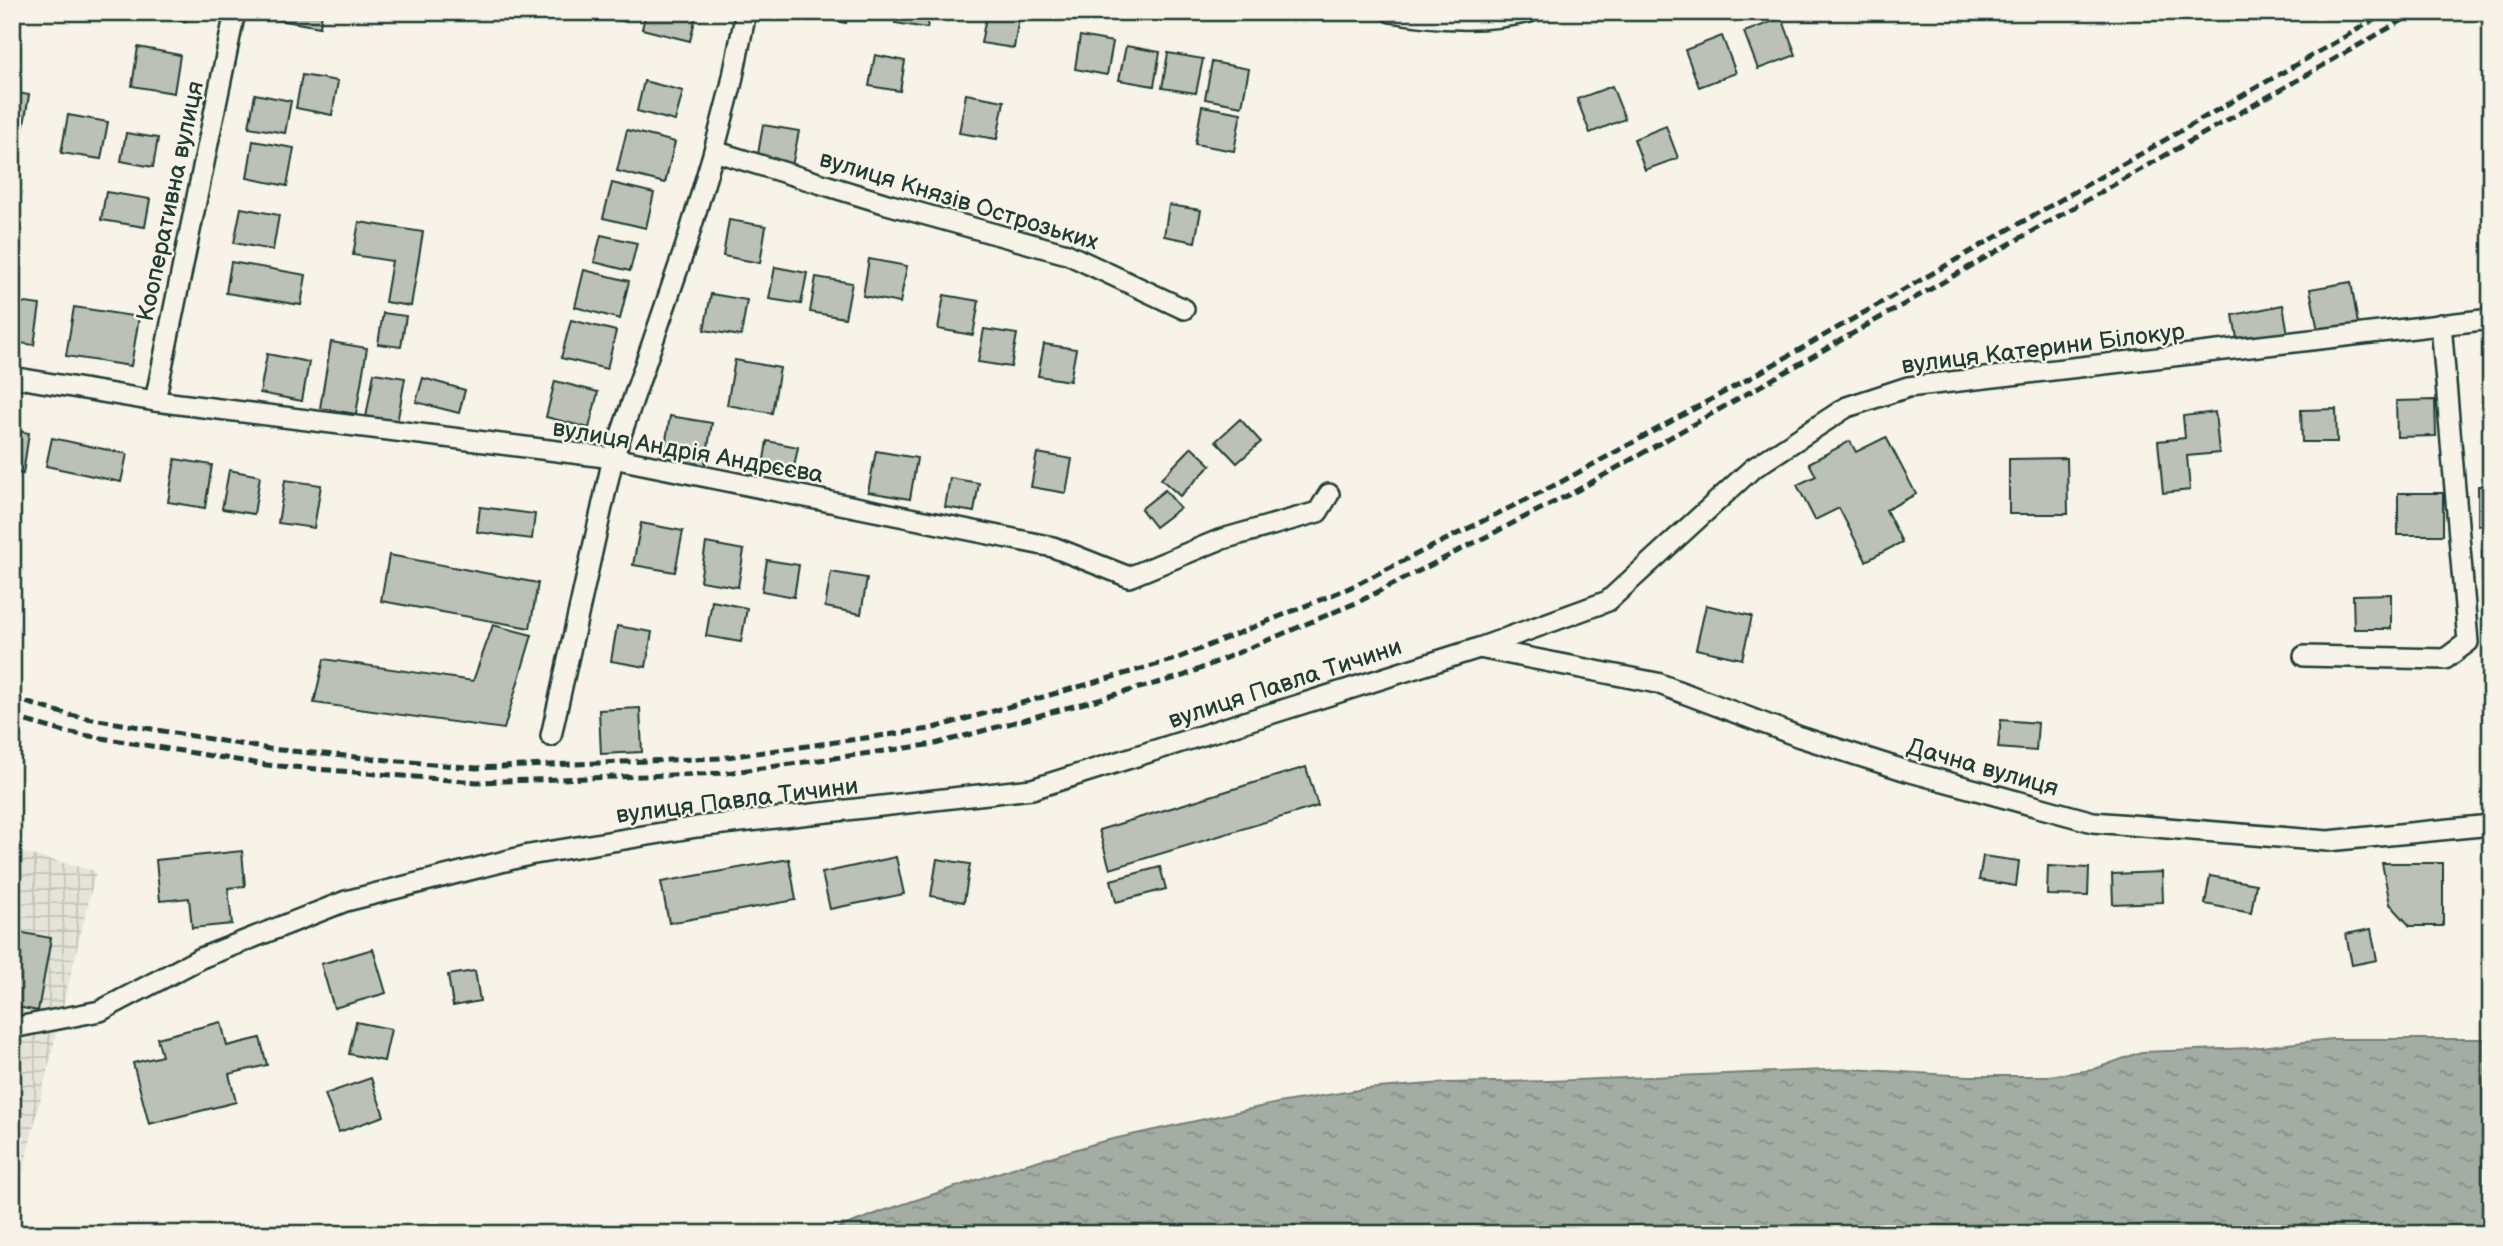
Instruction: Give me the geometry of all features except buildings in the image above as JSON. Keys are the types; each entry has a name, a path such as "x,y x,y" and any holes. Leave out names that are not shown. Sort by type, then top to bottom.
{"street":[{"name":"Кооперативна вулиця","path":"155,401 235,12"},
{"path":"551,736 613,458 686,245 731,86 746,12"},
{"path":"1391,12 1440,20 1496,19 1530,12"},
{"name":"вулиця Князів Острозьких","path":"714,151 887,204 1067,254 1184,309"},
{"name":"вулиця Катерини Білокур","path":"1479,648 1608,601 1752,468 1847,407 1908,387 2491,319"},
{"path":"2304,656 2445,659 2468,642 2441,324"},
{"name":"вулиця Андрія Андрєєва","path":"12,377 155,401 613,458 1053,547 1129,577 1219,540 1318,512 1329,494"},
{"name":"Дачна вулиця","path":"1479,648 1657,682 1800,737 1907,772 2093,822 2328,841 2491,825"},
{"name":"вулиця Павла Тичини","path":"12,1028 100,1011 201,958 346,901 372,894 529,855 697,827 1032,789 1479,648"}],"shaded area":[{"path":"12,850 96,871 12,1216"}],"water":[{"path":"2332,1039 2491,1039 2491,1234 823,1234 883,1211 1104,1141 1278,1103 1365,1089 1444,1083 1851,1069 1968,1076 2049,1076 2092,1070 2141,1052 2251,1048"}],"railway":[{"path":"12,698 69,715 269,749 476,768 720,758 930,729 1173,660 1349,588 1561,482 1750,378 2388,12"},
{"path":"12,717 65,732 267,765 477,782 726,773 935,744 1183,676 1358,602 1576,491 2417,12"}]}
